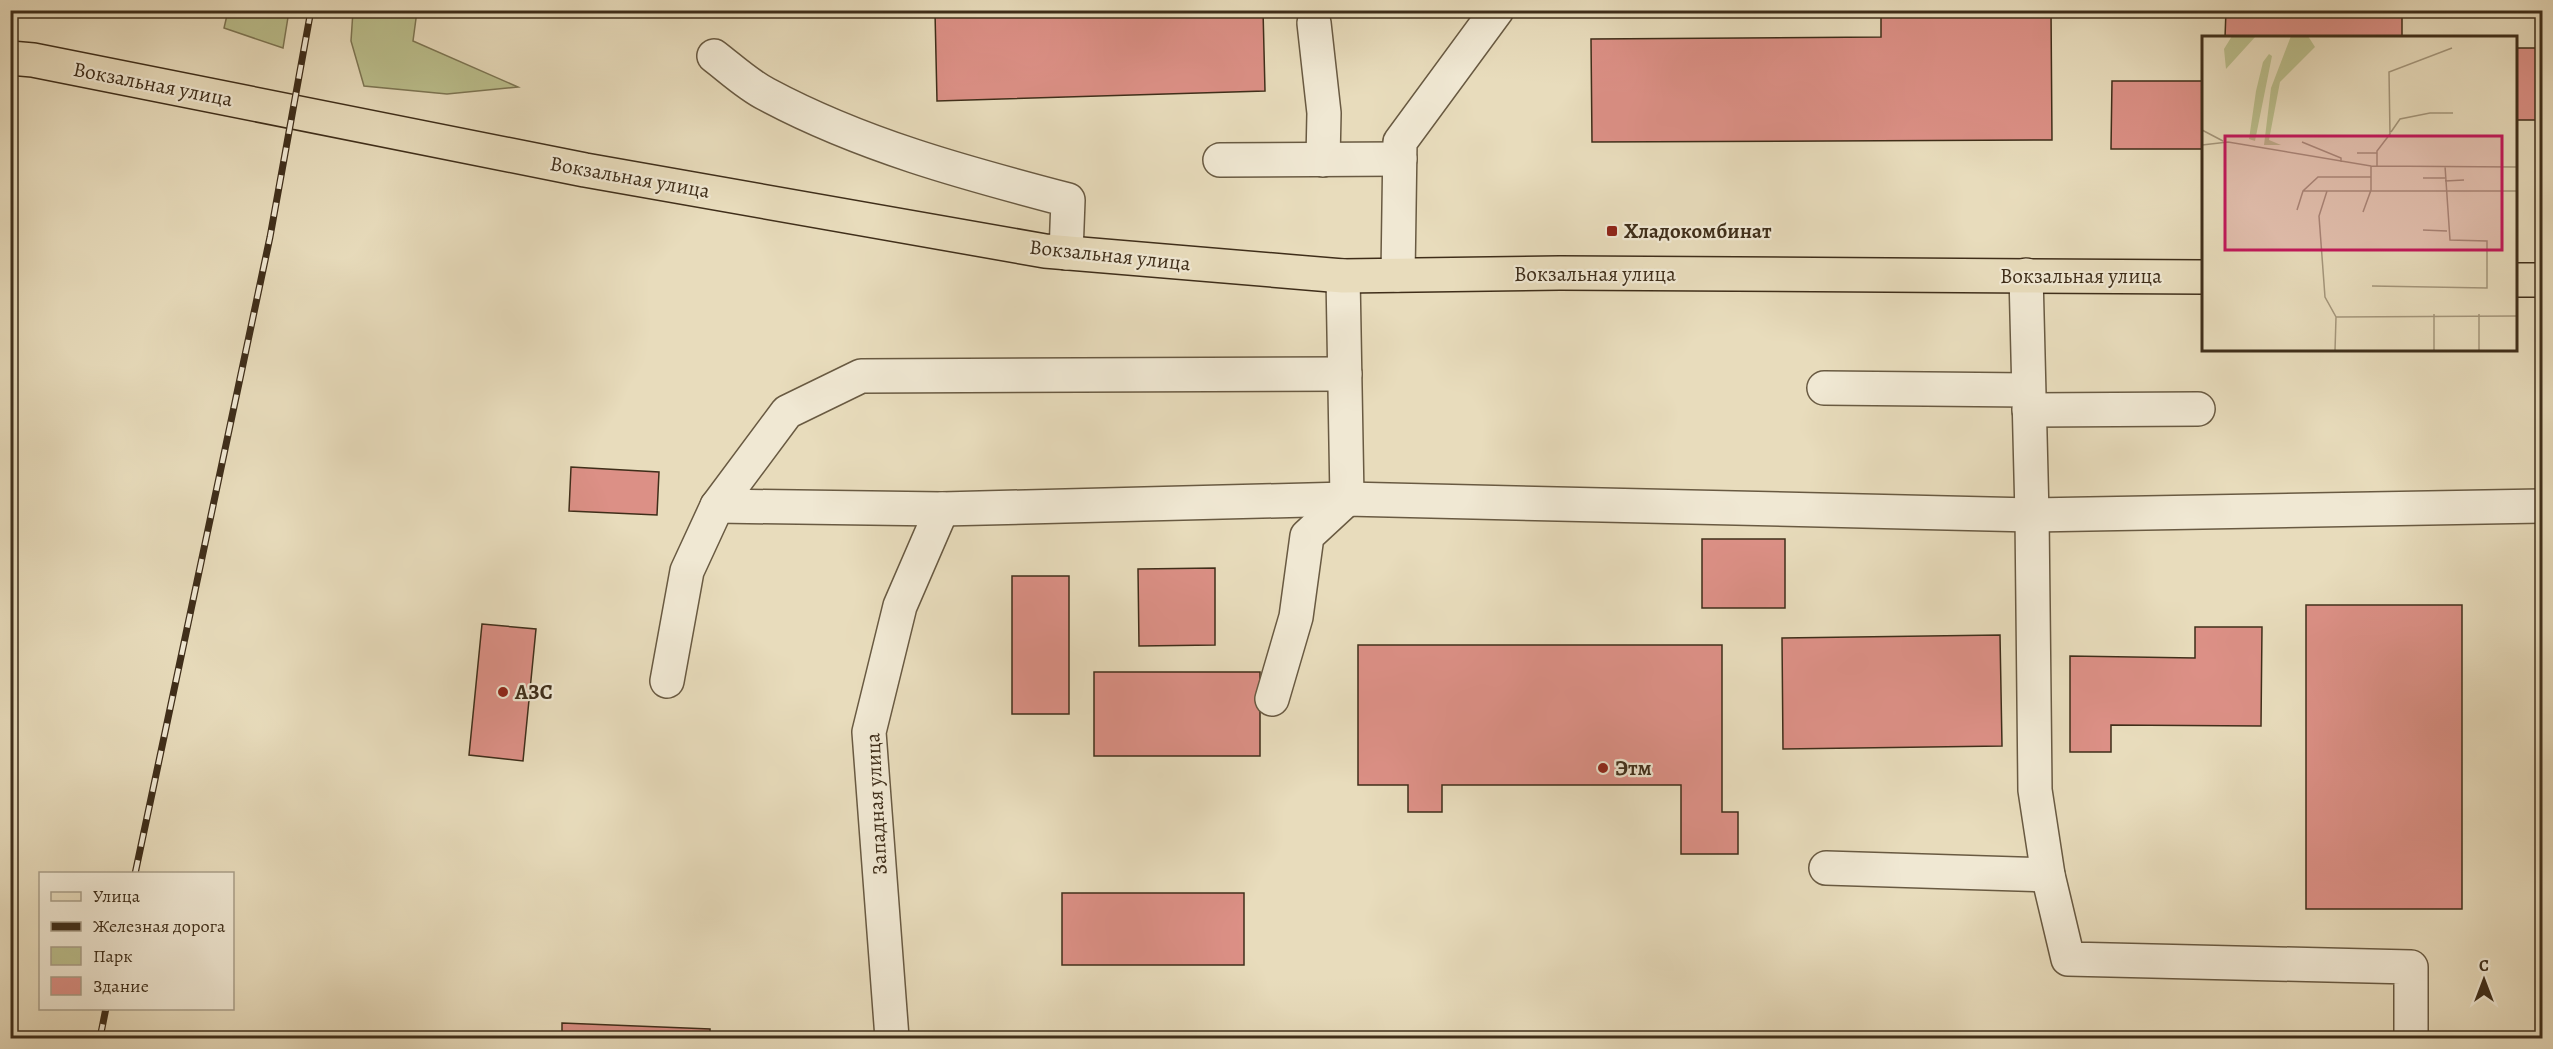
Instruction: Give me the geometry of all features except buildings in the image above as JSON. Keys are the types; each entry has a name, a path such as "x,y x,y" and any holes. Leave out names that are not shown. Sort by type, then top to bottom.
{"main road":[{"name":"Вокзальная улица","path":"18,56 585,170 1066,253 1343,276 1560,273 2202,277"},
{"path":"2517,280 2542,280"}],"street":[{"path":"1398,275 1400,142 1497,10"},
{"path":"1314,23 1324,113 1323,160"},
{"path":"714,56 764,93 870,140 944,166 1068,200 1066,253"},
{"path":"1220,160 1400,159"},
{"path":"2026,275 2032,515 2035,790 2048,875 2068,959 2411,967 2411,1038"},
{"path":"1272,699 1296,617 1307,536 1347,499 1343,276"},
{"path":"667,681 687,571 717,506 787,412 861,376 1345,374"},
{"path":"1824,388 2198,409"},
{"path":"717,506 942,509 1347,499 2032,515 2542,506"},
{"name":"Западная улица","path":"892,1038 869,732 900,606 942,509"},
{"path":"1826,867 2048,875"}],"green space":[{"path":"228,11 289,11 283,48 224,28"},
{"path":"353,11 417,11 413,41 518,87 447,94 364,86 351,41"}],"railway":[{"path":"135,872 270,237 311,10"},
{"path":"100,1038 106,1010"}],"place":[{"name":"Хладокомбинат","path":"1612,231"},
{"name":"АЗС","path":"503,692"},
{"name":"Этм","path":"1603,768"}]}
